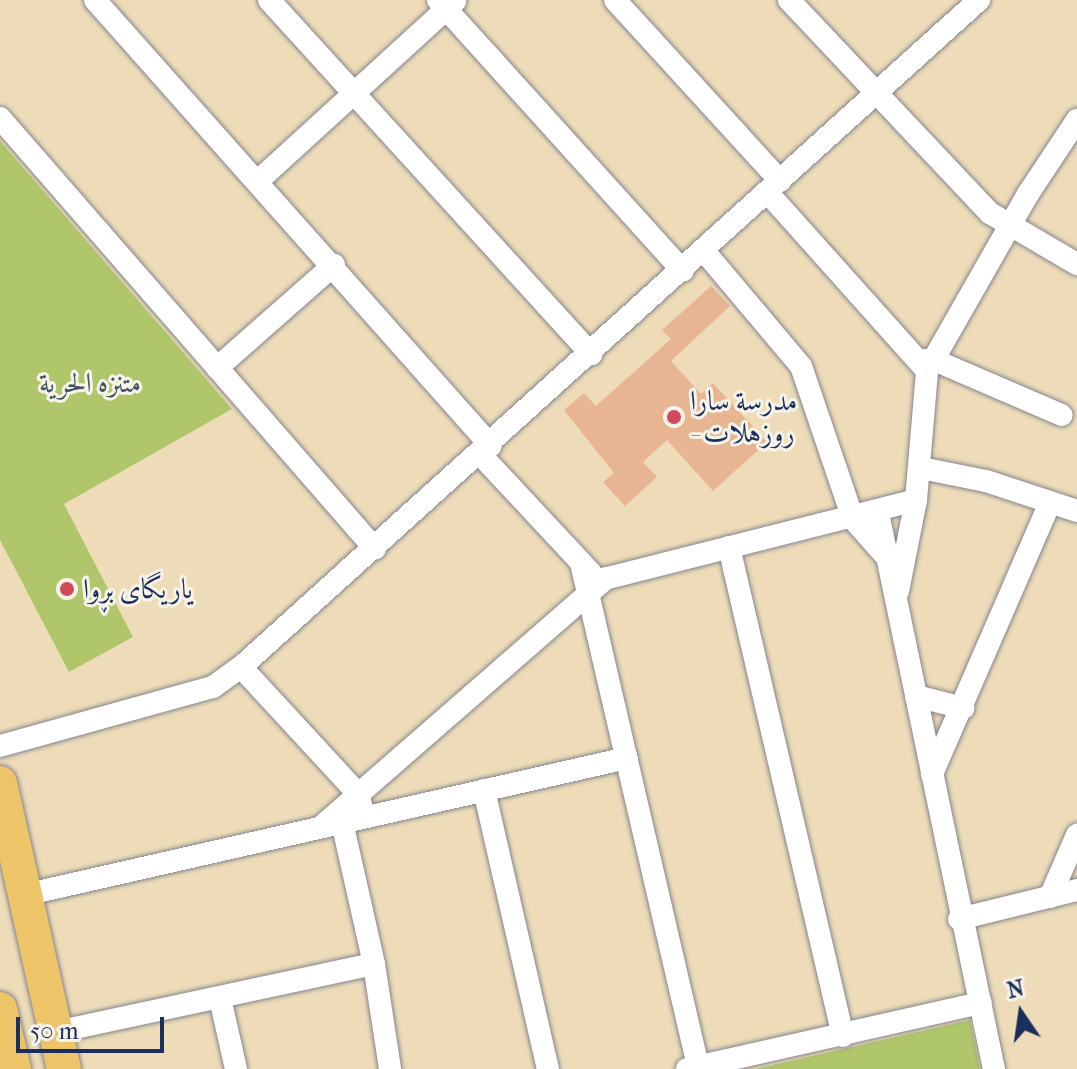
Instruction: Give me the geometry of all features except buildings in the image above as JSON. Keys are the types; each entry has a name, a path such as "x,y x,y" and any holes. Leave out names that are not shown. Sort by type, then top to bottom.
{"main road":[{"path":"0,783 64,1069"},
{"path":"0,1009 9,1062"}],"street":[{"path":"95,0 334,265 592,580 692,1068 981,1003"},
{"path":"269,0 591,354"},
{"path":"615,0 926,363 1062,415"},
{"path":"789,0 876,96 990,213 1077,264"},
{"path":"258,181 447,3 683,271"},
{"path":"0,746 213,687 241,667 486,450 876,96 969,3"},
{"path":"0,118 375,549"},
{"path":"896,601 921,468 926,363 1077,120"},
{"path":"704,251 801,366 853,519 887,557"},
{"path":"217,368 334,265"},
{"path":"921,468 986,481 1077,511"},
{"path":"332,825 358,794 592,580 878,513 916,500"},
{"path":"932,774 1050,503"},
{"path":"878,513 959,919 994,1069"},
{"path":"729,547 843,1036"},
{"path":"241,667 358,794 365,817"},
{"path":"916,696 963,708"},
{"path":"24,895 627,758"},
{"path":"484,790 548,1069"},
{"path":"332,825 374,964 390,1069"},
{"path":"1050,897 1077,835"},
{"path":"959,919 1077,890"},
{"path":"56,1032 374,964"},
{"path":"220,998 236,1069"}],"green space":[{"name":"متنزه الحرية","path":"0,141 232,409 64,504 133,637 69,672 0,540"},
{"path":"970,1020 980,1069 755,1069"}],"place":[{"name":"مدرسة سارا - روزهلات","path":"674,417"},
{"name":"یاریگای بڕوا","path":"67,589"}]}
